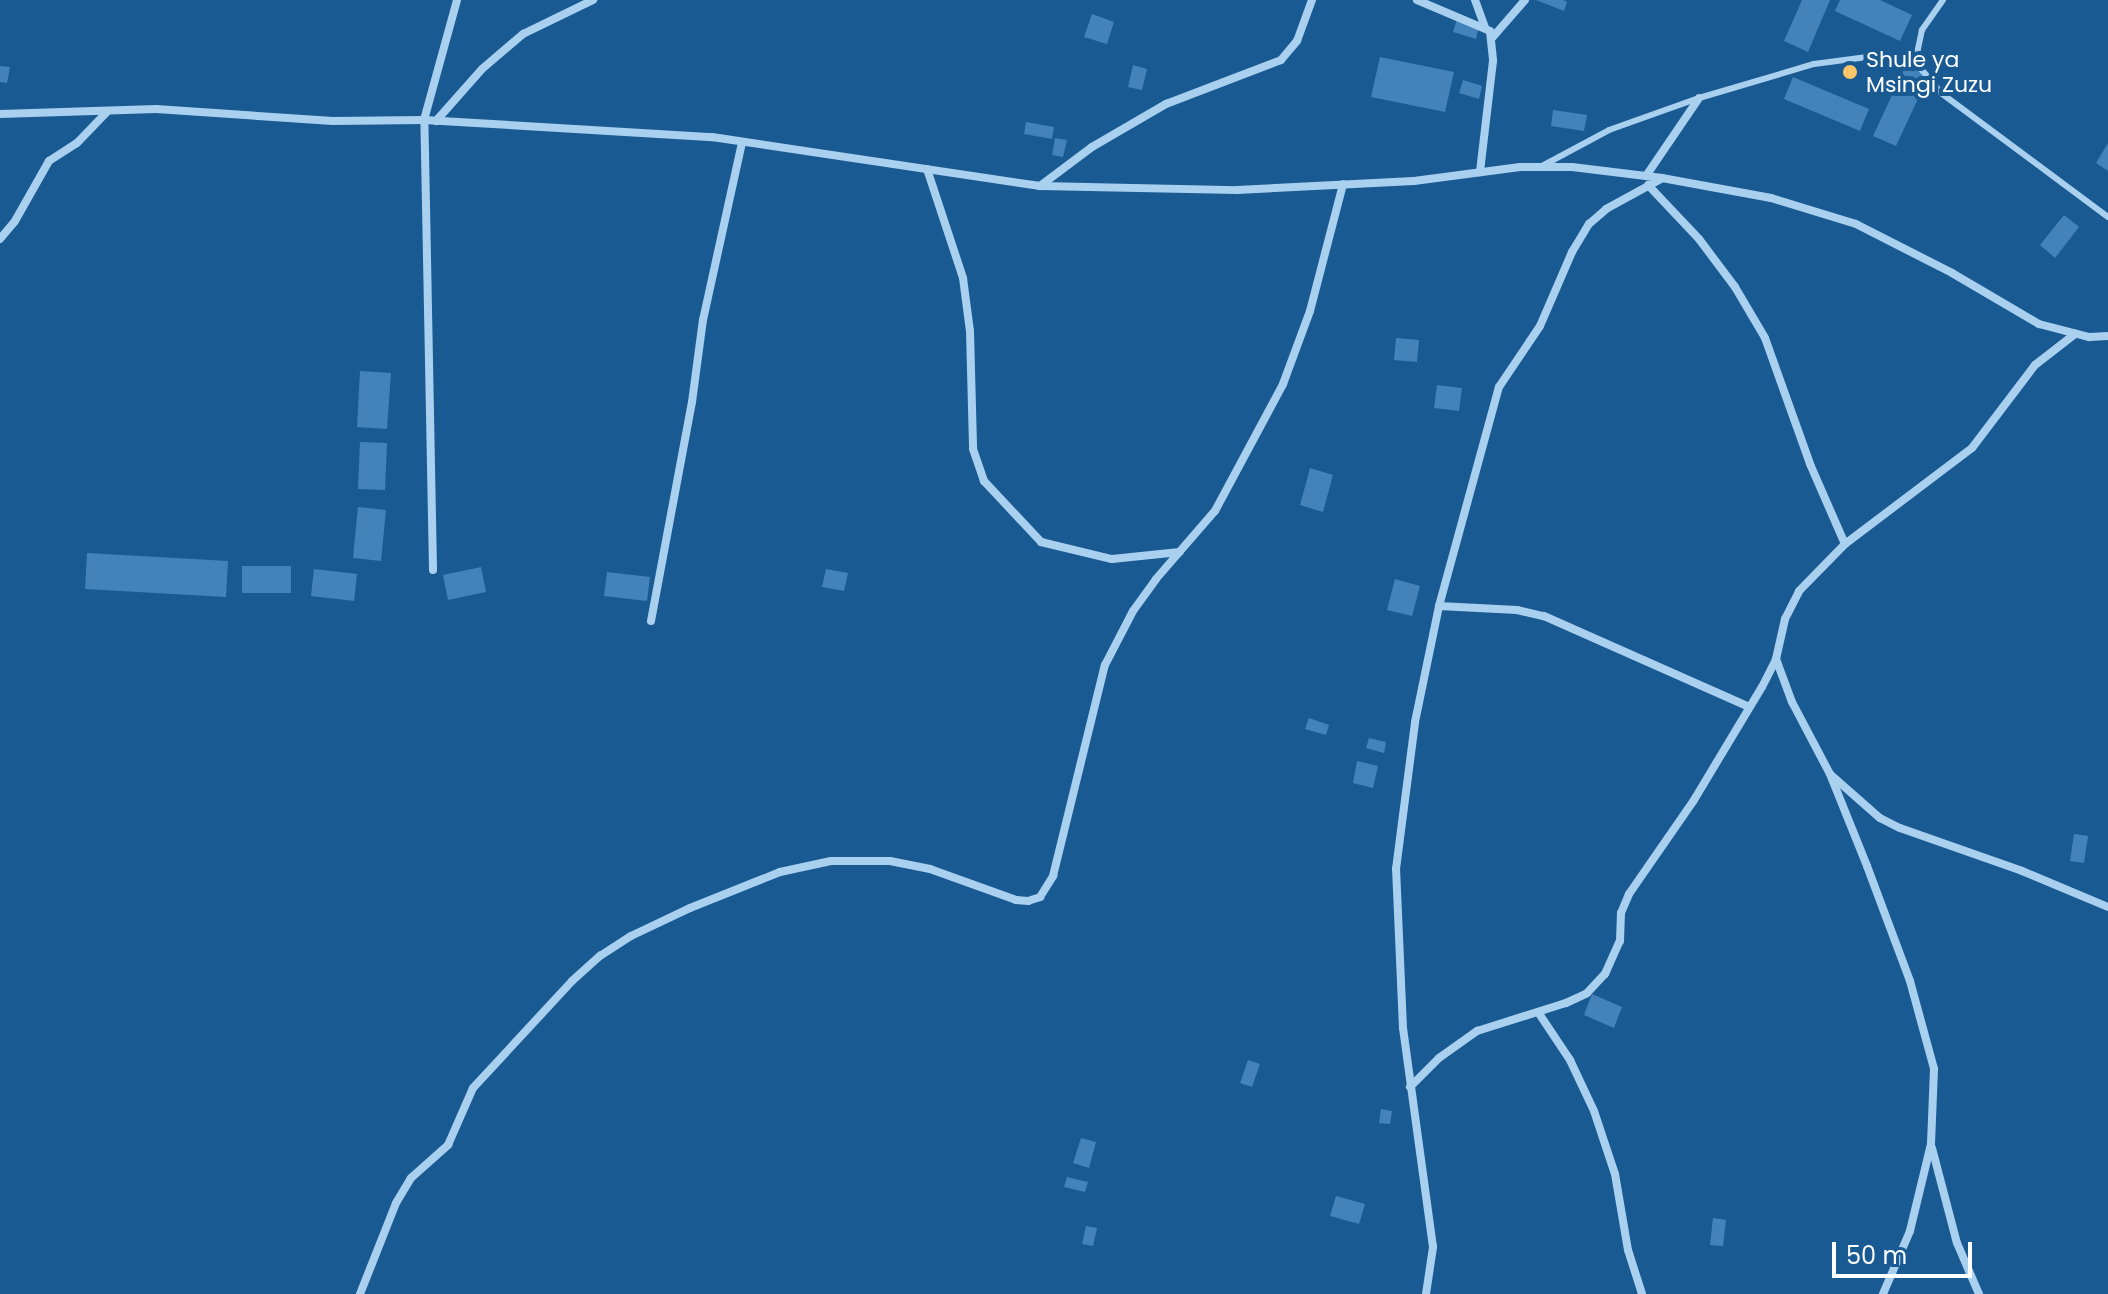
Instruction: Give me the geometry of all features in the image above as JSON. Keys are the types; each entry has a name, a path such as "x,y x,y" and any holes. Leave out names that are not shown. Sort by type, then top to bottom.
{"street":[{"path":"433,570 424,120 457,0"},
{"path":"436,121 482,69 523,34 593,0"},
{"path":"1040,186 1092,147 1166,104 1281,60 1297,41 1312,0"},
{"path":"1417,0 1485,28"},
{"path":"1475,0 1492,38 1493,61 1480,172"},
{"path":"1492,38 1525,0"},
{"path":"1426,1294 1433,1247 1410,1087 1401,998 1396,869 1415,722 1439,606 1499,387 1540,326 1572,252 1589,224 1647,181 1699,98"},
{"path":"0,114 156,109 333,121 424,120 742,142 1040,186 1237,190 1414,181 1542,166 1647,181 1662,178 1771,198 1856,224 1952,273 2039,324 2075,334 2108,336"},
{"path":"0,239 15,221 49,161 77,143 106,113"},
{"path":"651,621 692,402 703,320 742,142"},
{"path":"927,169 963,278 970,331 973,449 984,481 1041,542 1112,559 1180,552"},
{"path":"1647,181 1699,239 1735,287 1765,338 1810,464 1845,544"},
{"path":"360,1294 396,1203 411,1178 448,1145 473,1088 572,981 600,956 631,936 690,908 780,872 831,861 890,861 930,869 1016,900 1028,901 1040,897 1053,876 1105,665 1133,611 1215,511 1283,384 1310,311 1343,184"},
{"path":"1410,1087 1439,1058 1477,1031 1587,993 1605,974 1620,941 1621,913 1629,894 1694,800 1776,659 1792,602 1845,544 1964,455 2035,365 2075,334"},
{"path":"1439,606 1517,610 1544,616 1749,707"},
{"path":"1776,659 1792,702 1830,774 1926,1030 1934,1069 1931,1144 1910,1231 1883,1294"},
{"path":"1830,774 1889,823 2108,907"},
{"path":"1538,1012 1570,1060 1594,1111 1615,1174 1628,1250 1642,1294"},
{"path":"1931,1144 1957,1243 1979,1294"}],"lane":[{"path":"1943,0 1922,30 1917,54 1922,70 1941,93 2108,217"},
{"path":"1542,166 1609,130 1699,98 1814,64 1882,55"}],"building":[{"path":"1536,0 1563,0 1567,2 1564,11"},
{"path":"1802,0 1830,0 1808,52 1784,41"},
{"path":"1840,0 1880,0 1912,15 1900,41 1835,11"},
{"path":"1092,14 1114,22 1107,44 1084,37"},
{"path":"1457,19 1479,26 1476,39 1453,32"},
{"path":"1380,57 1454,72 1445,112 1371,97"},
{"path":"1133,65 1147,69 1142,90 1128,87"},
{"path":"1906,65 1929,75 1896,146 1873,136"},
{"path":"0,66 10,67 7,83 0,82"},
{"path":"1793,77 1869,109 1860,131 1784,99"},
{"path":"1463,80 1482,86 1479,99 1459,93"},
{"path":"1553,110 1587,115 1584,131 1551,126"},
{"path":"1026,122 1054,127 1052,139 1024,134"},
{"path":"1055,138 1067,140 1063,157 1052,155"},
{"path":"2108,143 2108,171 2096,163"},
{"path":"2064,215 2079,227 2055,258 2040,245"},
{"path":"1396,338 1419,340 1417,362 1394,360"},
{"path":"360,371 391,373 387,429 357,427"},
{"path":"1437,385 1462,388 1459,411 1434,408"},
{"path":"360,442 387,443 385,490 358,489"},
{"path":"1310,468 1333,475 1323,512 1300,505"},
{"path":"358,507 386,510 381,561 353,558"},
{"path":"87,553 228,561 226,597 85,589"},
{"path":"242,566 291,566 291,593 242,593"},
{"path":"481,567 486,592 448,600 443,575"},
{"path":"314,569 357,574 354,601 311,596"},
{"path":"826,569 848,573 844,591 822,587"},
{"path":"607,572 650,577 647,601 604,596"},
{"path":"1395,579 1420,586 1412,616 1387,610"},
{"path":"1309,718 1329,725 1326,735 1305,729"},
{"path":"1369,738 1386,742 1384,753 1366,748"},
{"path":"1357,761 1378,766 1373,788 1353,783"},
{"path":"2074,834 2088,836 2084,863 2070,861"},
{"path":"1592,994 1622,1007 1614,1028 1584,1015"},
{"path":"1248,1060 1260,1064 1252,1087 1240,1083"},
{"path":"1381,1109 1392,1111 1390,1124 1379,1123"},
{"path":"1081,1138 1096,1142 1089,1168 1073,1163"},
{"path":"1067,1177 1088,1182 1085,1192 1064,1187"},
{"path":"1336,1196 1365,1204 1359,1224 1330,1216"},
{"path":"1713,1218 1726,1220 1723,1246 1710,1245"},
{"path":"1086,1226 1097,1228 1093,1246 1082,1244"}],"place":[{"name":"Shule ya Msingi Zuzu","path":"1850,72"}]}
